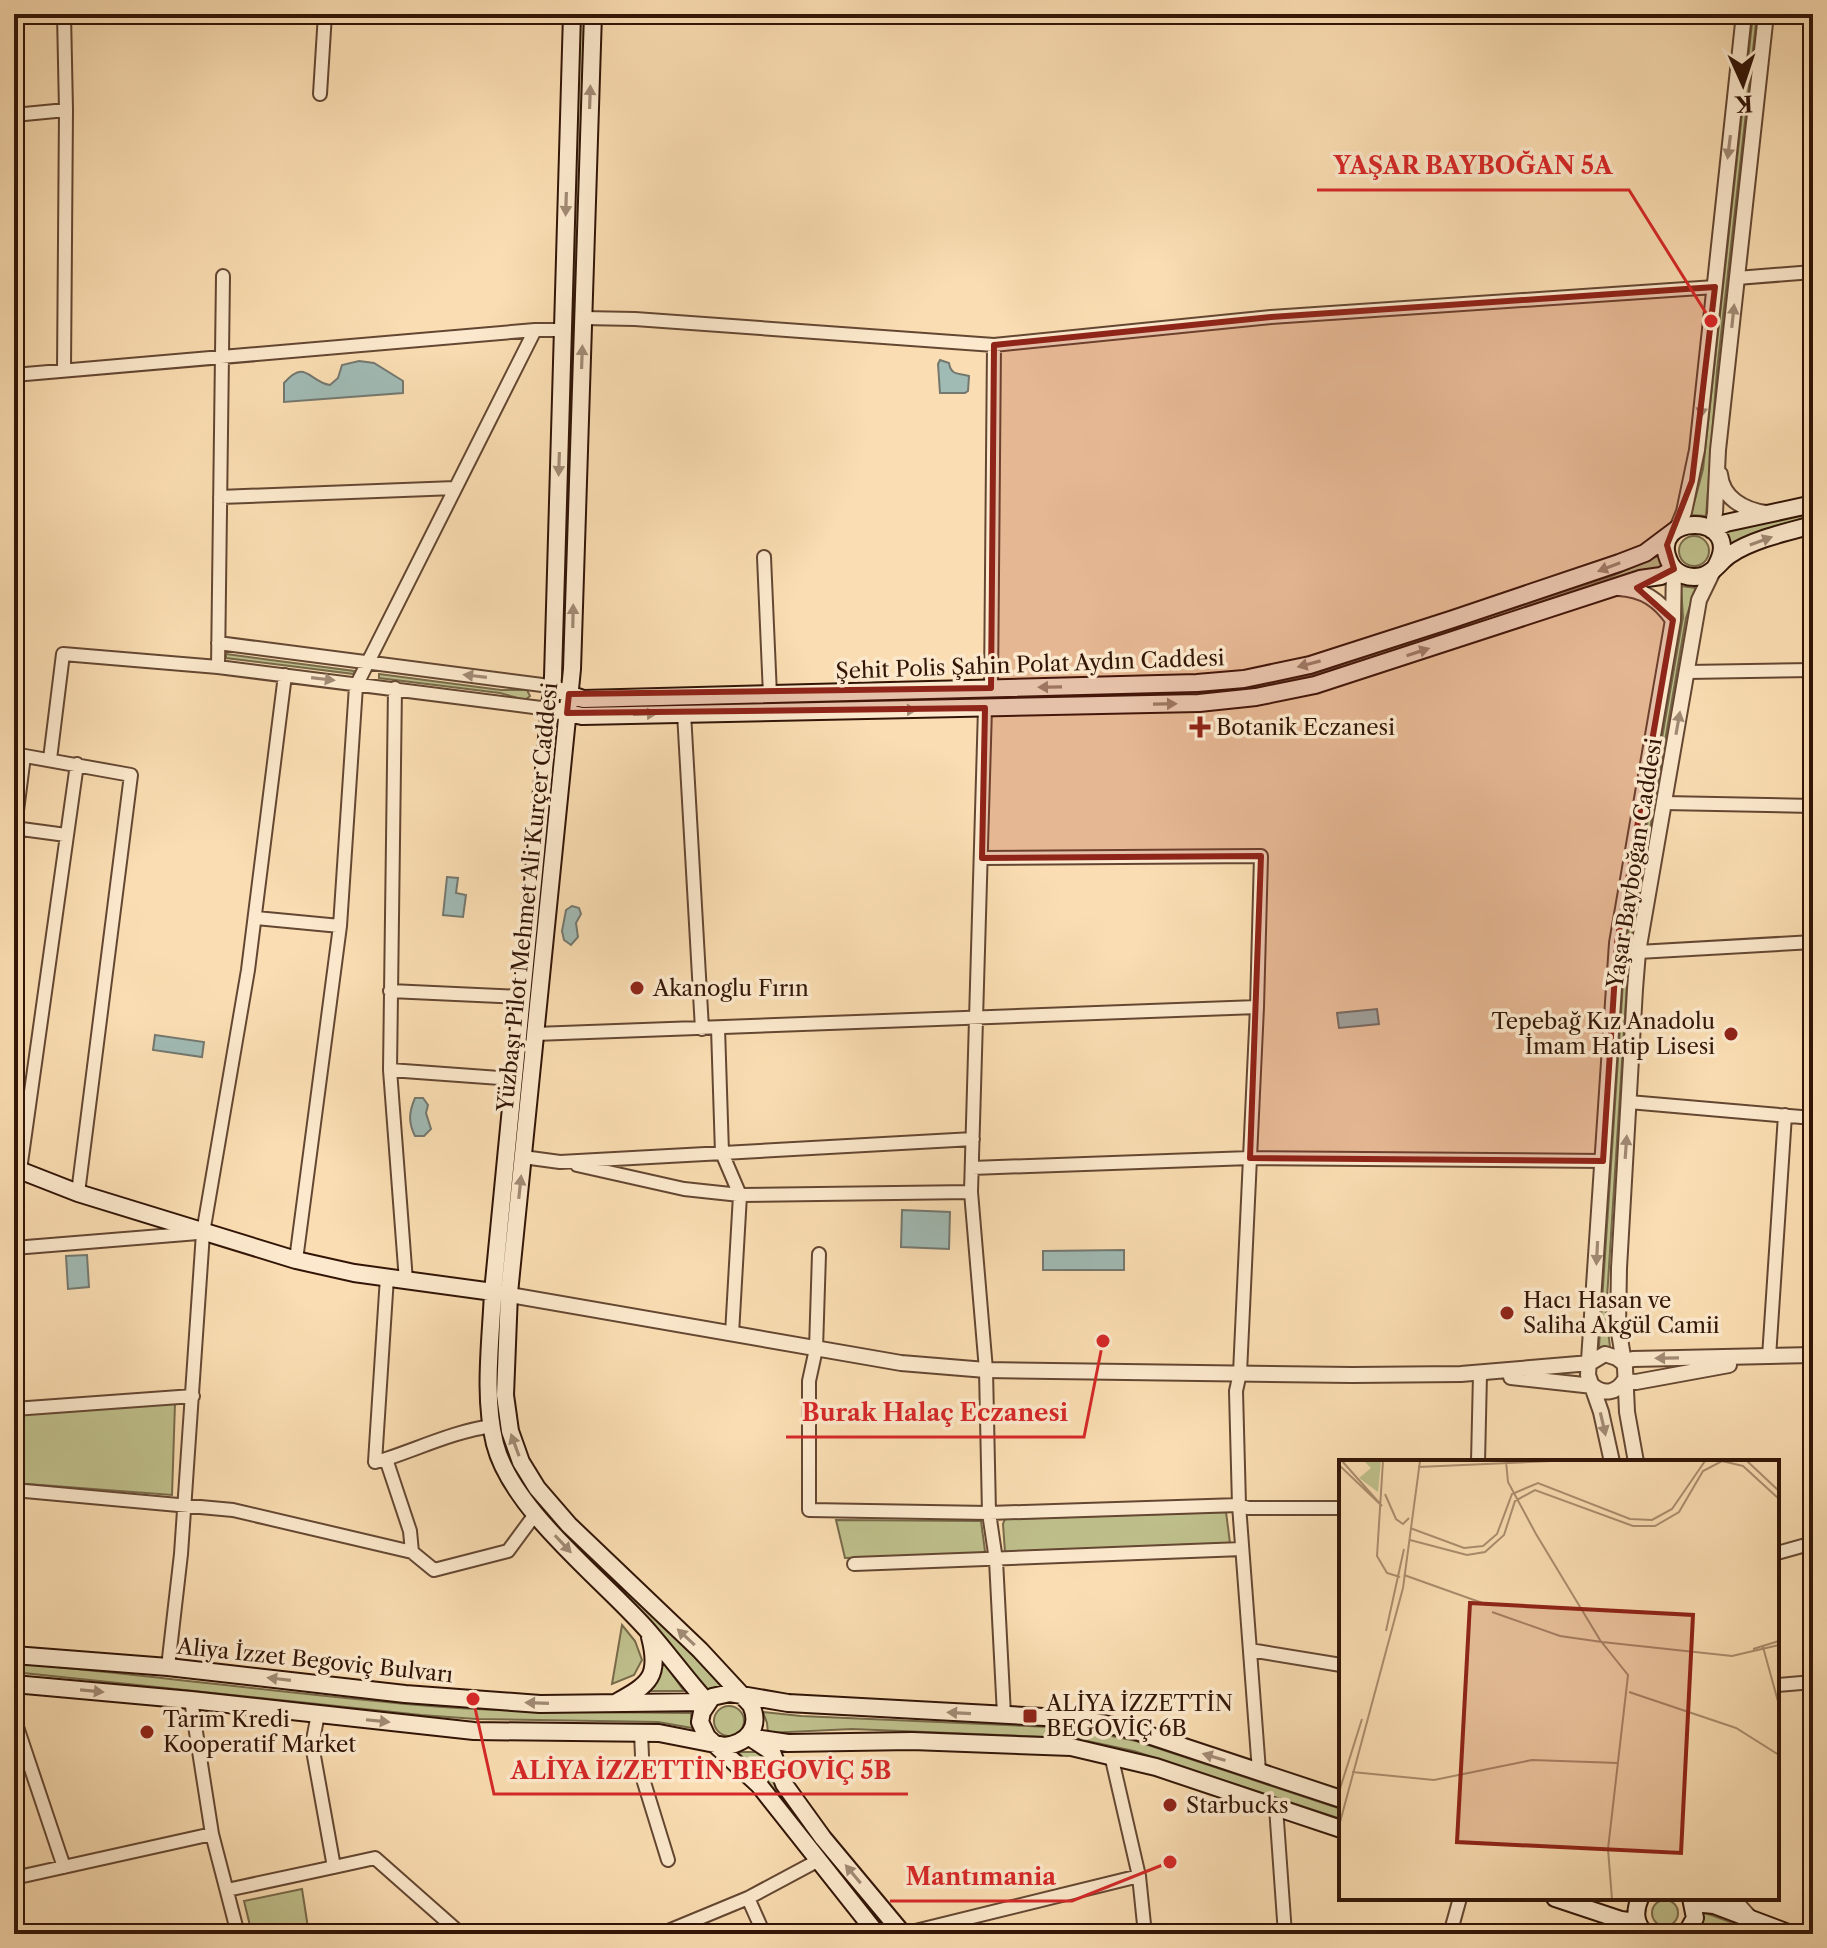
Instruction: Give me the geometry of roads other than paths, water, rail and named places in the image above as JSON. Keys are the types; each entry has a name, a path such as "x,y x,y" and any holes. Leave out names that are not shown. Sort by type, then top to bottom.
{"main road":[{"name":"Yüzbaşı Pilot Mehmet Ali Kurçer Caddesi","path":"572,14 551,688 514,1079 501,1293 505,1395 510,1431 521,1462 537,1488 569,1525 700,1650 739,1695"},
{"name":"Yüzbaşı Pilot Mehmet Ali Kurçer Caddesi","path":"593,14 569,694 523,1157 501,1293 490,1392 492,1426 506,1472 536,1513 561,1543 648,1631 707,1702"},
{"path":"1712,530 1726,523 1813,504"},
{"path":"1715,568 1721,544 1712,530 1694,523 1677,529 1667,545 1667,555 1674,569 1692,577 1708,574 1737,551 1813,525"},
{"name":"Şehit Polis Şahin Polat Aydın Caddesi","path":"551,688 583,699 1197,683 1244,679 1310,665 1592,574 1645,553 1677,529"},
{"name":"Şehit Polis Şahin Polat Aydın Caddesi","path":"549,709 582,716 1199,703 1256,697 1315,685 1613,588 1661,576 1674,569"},
{"path":"17,1169 78,1193 296,1260 406,1281 501,1293"},
{"path":"615,1703 639,1690 652,1677 655,1658 648,1631"},
{"name":"Aliya İzzet Begoviç Bulvarı","path":"14,1655 168,1667 405,1694 540,1704 707,1702"},
{"path":"14,1685 191,1700 474,1731 641,1733 736,1745 749,1737 755,1713 739,1695"},
{"path":"874,1933 759,1785 703,1731 700,1722 707,1702 721,1693 788,1703 1082,1719 1136,1731 1339,1798"},
{"path":"749,1737 788,1743 912,1741 1071,1747 1156,1767 1339,1828"},
{"path":"749,1737 772,1752 784,1784 903,1934"},
{"path":"1561,1900 1639,1929"},
{"path":"1639,1900 1636,1909 1639,1929"},
{"path":"1686,1934 1695,1918 1692,1900 1714,1905 1791,1934"}],"street":[{"path":"64,14 64,370"},
{"path":"320,94 325,14"},
{"path":"1677,529 1684,512 1697,450 1744,14"},
{"path":"1712,530 1766,14"},
{"path":"14,115 66,110"},
{"path":"1737,278 1813,272"},
{"path":"218,667 223,276"},
{"path":"583,318 635,319 994,345 1271,317 1715,287"},
{"path":"296,1260 340,926 358,683 535,330"},
{"path":"14,375 563,330"},
{"path":"991,688 994,345"},
{"path":"1718,450 1721,484 1732,501 1753,511 1771,514"},
{"path":"220,497 455,488"},
{"path":"764,557 770,695"},
{"name":"Yaşar Bayboğan Caddesi","path":"1622,1362 1618,1327 1619,1268 1638,952 1699,600 1715,568"},
{"name":"Yaşar Bayboğan Caddesi","path":"1590,1363 1617,943 1673,620 1674,569"},
{"path":"1613,588 1642,592 1659,603 1673,620"},
{"path":"218,643 533,683 551,688"},
{"path":"50,759 63,654 218,667 549,709"},
{"path":"1687,672 1813,670"},
{"path":"168,1667 185,1506 203,1233 256,918 285,675"},
{"path":"395,688 390,1070 406,1281"},
{"path":"985,708 971,1192 986,1370 989,1513 996,1560 1004,1715"},
{"path":"684,713 702,1029"},
{"path":"14,834 19,755 131,775 78,1193"},
{"path":"17,1169 77,764"},
{"path":"1664,803 1813,806"},
{"path":"14,828 66,835"},
{"path":"982,858 1261,856 1240,1373 1236,1391 1239,1505 1259,1771"},
{"path":"256,918 340,926"},
{"path":"1638,952 1813,942"},
{"path":"390,991 522,997"},
{"path":"535,1034 1257,1007"},
{"path":"718,1028 722,1153 740,1195 732,1334"},
{"path":"390,1070 514,1079"},
{"path":"1629,1102 1813,1118"},
{"path":"1769,1357 1785,1115"},
{"path":"560,1162 973,1139"},
{"path":"523,1157 684,1189 740,1195 971,1192"},
{"path":"972,1168 1250,1158 1603,1161"},
{"path":"14,1248 203,1233"},
{"path":"819,1254 816,1349 809,1381 809,1510 989,1513 1239,1505 1248,1508 1339,1508"},
{"path":"387,1277 375,1462 433,1444 463,1430 492,1426"},
{"path":"501,1293 901,1363 986,1370 1480,1374 1593,1386 1603,1392 1615,1390 1626,1375 1622,1362 1605,1354 1590,1363 1480,1374"},
{"path":"1622,1362 1633,1359 1813,1355"},
{"path":"1624,1381 1636,1382 1769,1357"},
{"path":"1590,1363 1588,1375 1612,1460"},
{"path":"1478,1460 1480,1374"},
{"path":"1624,1381 1636,1460"},
{"path":"14,1409 193,1396"},
{"path":"386,1459 410,1531 412,1552"},
{"path":"14,1490 233,1510 412,1552 434,1570 508,1551 536,1513"},
{"path":"1779,1552 1813,1543"},
{"path":"854,1564 1242,1549"},
{"path":"1250,1650 1339,1665"},
{"path":"1779,1685 1813,1682"},
{"path":"191,1700 212,1834 238,1934"},
{"path":"318,1714 312,1745 334,1867"},
{"path":"14,1718 64,1867"},
{"path":"641,1733 643,1779 668,1860"},
{"path":"1111,1755 1139,1876 1145,1934"},
{"path":"1276,1807 1285,1934"},
{"path":"14,1878 212,1834"},
{"path":"227,1890 375,1858 461,1934"},
{"path":"661,1934 748,1898 819,1860"},
{"path":"903,1934 1139,1876"},
{"path":"748,1898 764,1934"},
{"path":"1450,1934 1459,1900"},
{"path":"1734,1900 1751,1919"}],"water":[{"path":"940,360 949,363 954,372 969,376 968,391 940,393"},
{"path":"359,361 374,363 403,381 403,393 284,402 284,383 298,372 330,385 338,378 342,365"},
{"path":"447,877 458,878 456,893 466,895 463,917 443,915"},
{"path":"572,906 579,908 581,914 576,923 578,937 571,945 564,940 562,931 566,910"},
{"path":"1377,1009 1379,1024 1339,1028 1337,1013"},
{"path":"155,1035 204,1042 202,1057 153,1050"},
{"path":"415,1098 423,1098 428,1105 426,1113 431,1129 424,1136 415,1136 410,1122"},
{"path":"902,1210 950,1212 949,1249 901,1247"},
{"path":"1124,1250 1124,1270 1043,1270 1043,1251"},
{"path":"87,1255 89,1287 68,1289 66,1256"}],"place":[{"name":"YAŞAR BAYBOĞAN 5A","path":"1711,321"},
{"name":"Botanik Eczanesi","path":"1200,727"},
{"name":"Akanoglu Fırın","path":"637,988"},
{"name":"Tepebağ Kız Anadolu İmam Hatip Lisesi","path":"1731,1034"},
{"name":"Hacı Hasan ve Saliha Akgül Camii","path":"1507,1313"},
{"name":"Burak Halaç Eczanesi","path":"1103,1341"},
{"name":"ALİYA İZZETTİN BEGOVİÇ 5B","path":"473,1699"},
{"name":"ALİYA İZZETTİN BEGOVİÇ 6B","path":"1030,1716"},
{"name":"Tarım Kredi Kooperatif Market","path":"147,1732"},
{"name":"Starbucks","path":"1170,1805"},
{"name":"Mantımania","path":"1170,1862"}]}
